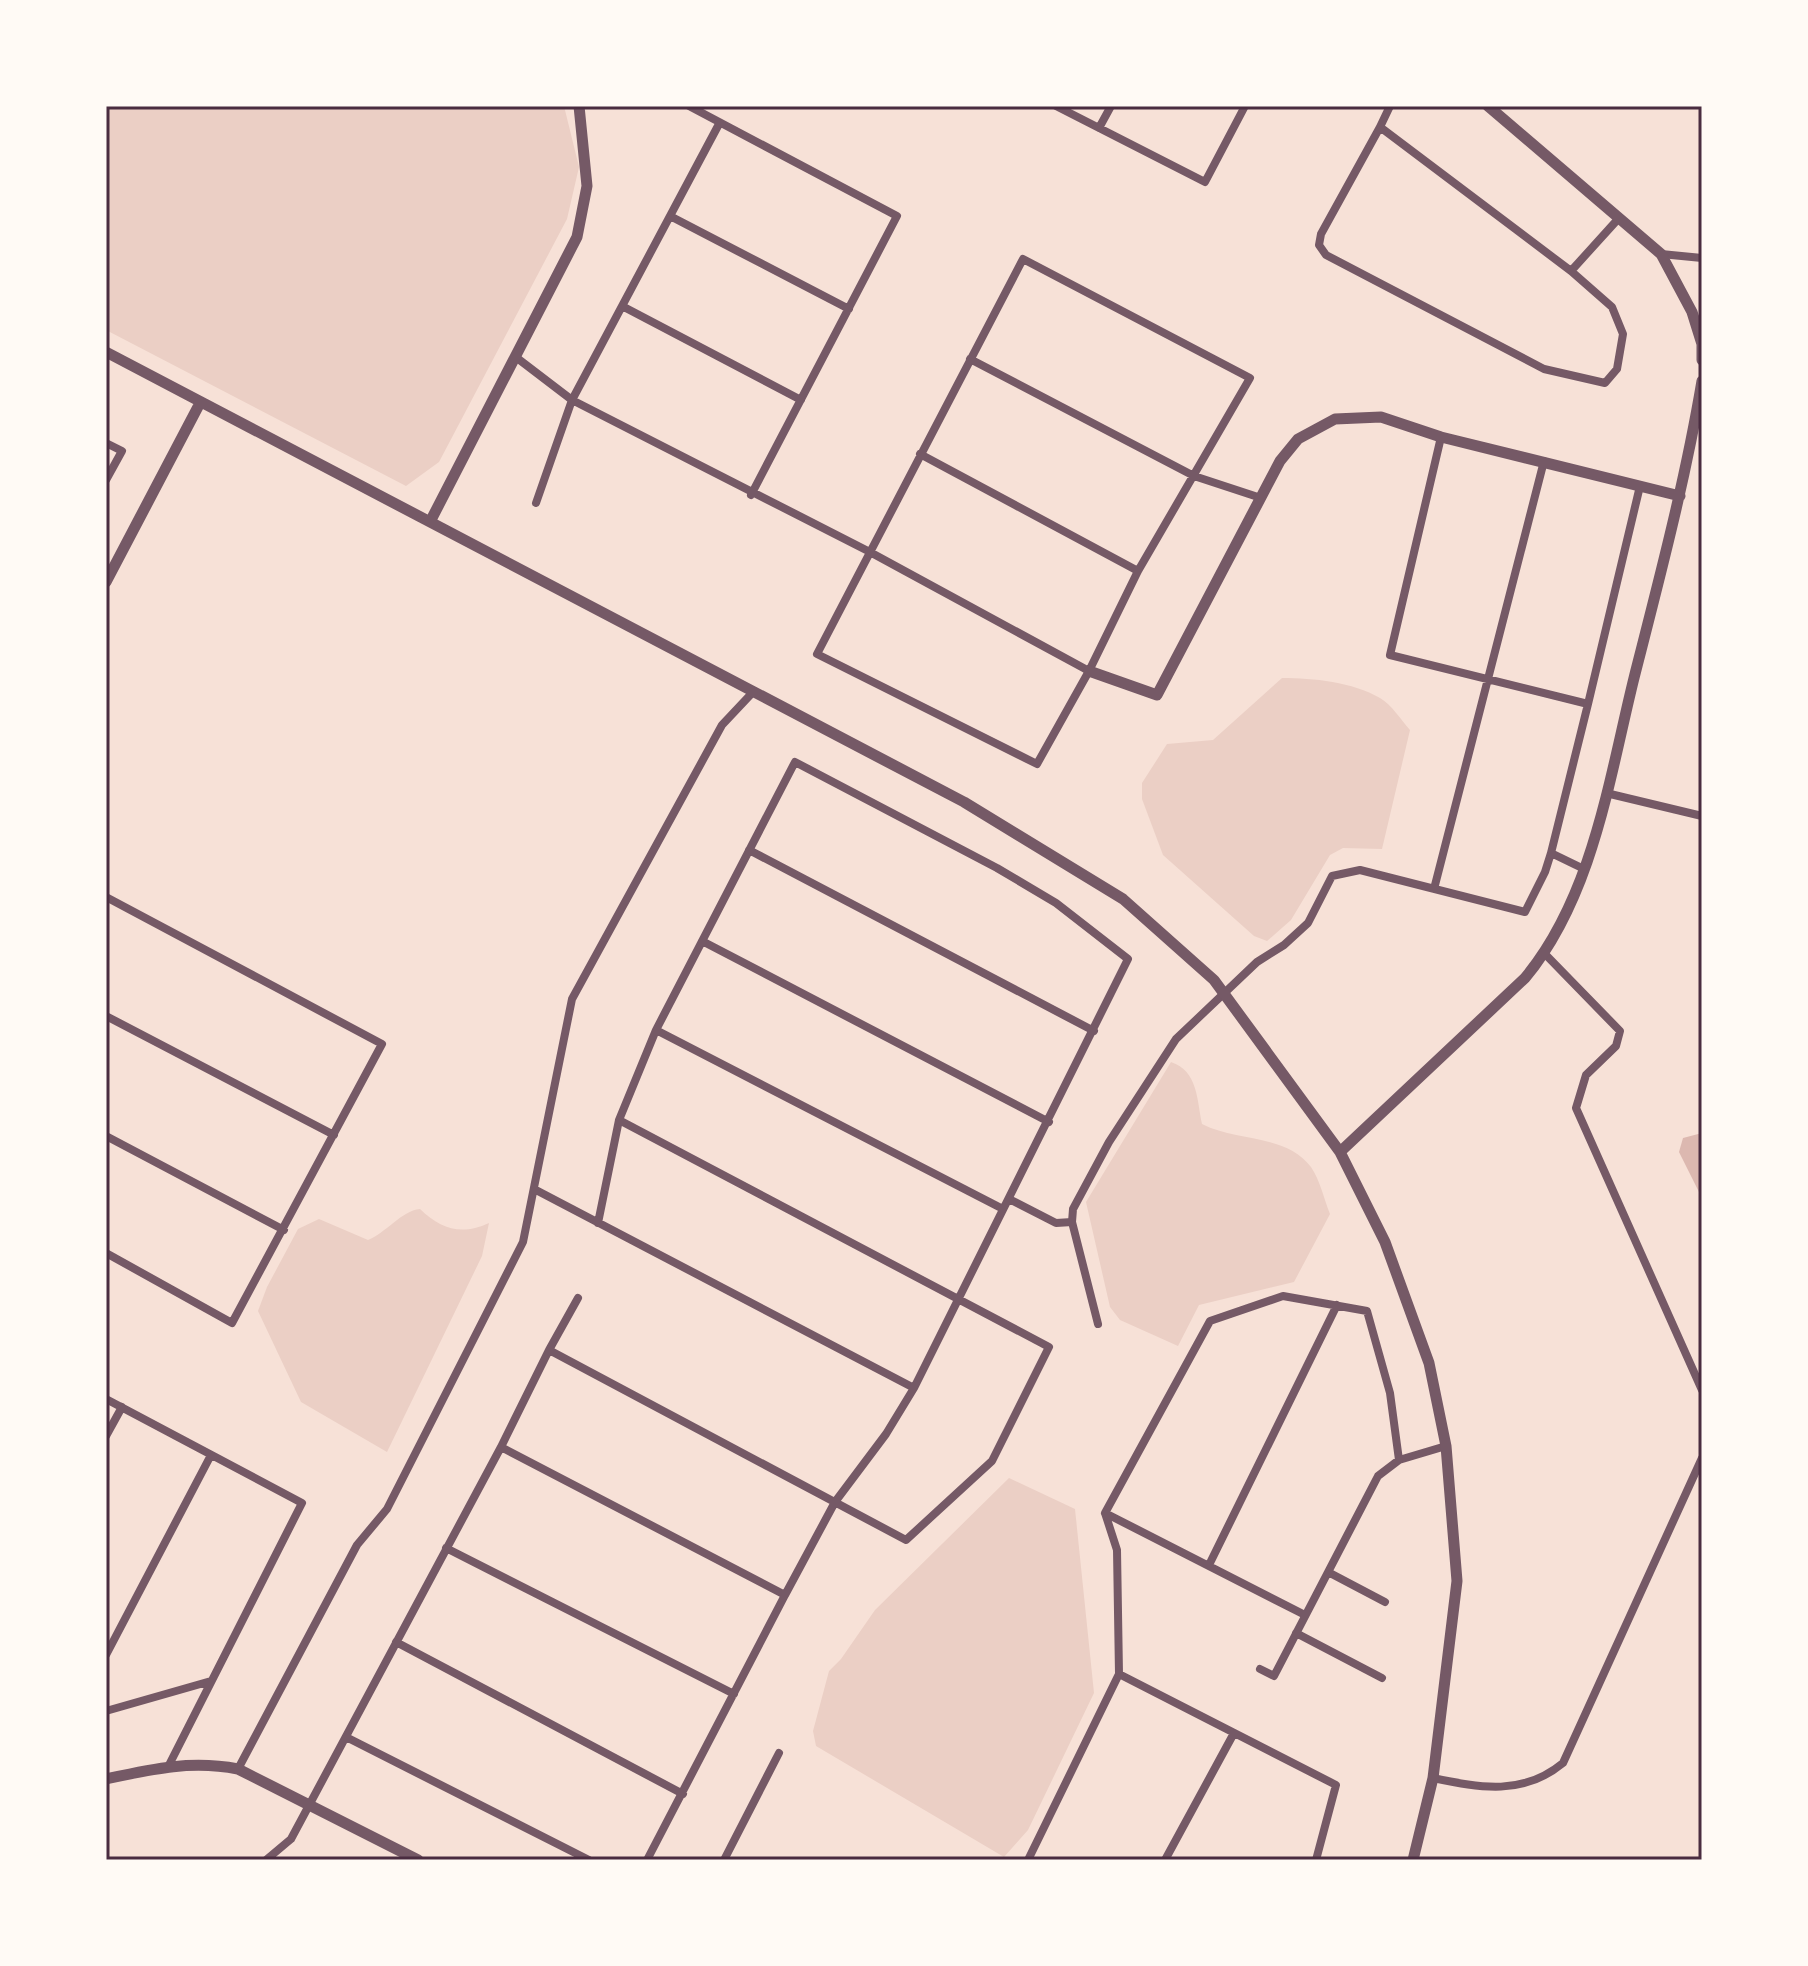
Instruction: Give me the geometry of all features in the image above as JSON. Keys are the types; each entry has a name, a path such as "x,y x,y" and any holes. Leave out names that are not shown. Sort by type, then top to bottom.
{"street":[{"path":"431,520 577,237 587,186 579,106"},
{"path":"689,106 897,216 751,495"},
{"path":"1056,106 1205,182 1245,106"},
{"path":"1099,128 1111,106"},
{"path":"1380,127 1571,271 1612,307 1623,334 1617,369 1605,383 1544,369 1326,255 1319,245 1321,234 1390,106"},
{"path":"1488,106 1661,254 1692,312 1702,344 1702,360"},
{"path":"536,503 572,400 719,124"},
{"path":"670,216 849,309"},
{"path":"1571,271 1619,218"},
{"path":"1661,254 1702,258"},
{"path":"1023,259 1250,378 1138,571 1089,671 1037,764 817,654 970,359 1023,259"},
{"path":"622,306 801,400"},
{"path":"106,352 964,802 1123,899 1214,980 1340,1152 1385,1242 1429,1363 1446,1446 1457,1581 1433,1778 1413,1860"},
{"path":"517,358 572,400 751,495 868,551 1089,671 1157,695 1280,461 1298,439 1335,419 1381,417 1441,437 1680,496"},
{"path":"970,359 1194,476 1261,498"},
{"path":"1340,1152 1525,978 1545,954 1584,869 1606,793 1680,496 1697,444 1702,381"},
{"path":"106,582 200,403"},
{"path":"1441,437 1390,655 1588,704"},
{"path":"106,443 122,451 106,480"},
{"path":"920,454 1138,571"},
{"path":"1434,889 1544,461"},
{"path":"1098,1324 1072,1222 1073,1209 1109,1142 1176,1039 1257,962 1284,945 1308,923 1332,876 1360,870 1525,912 1551,853 1640,486"},
{"path":"238,1769 357,1545 387,1509 523,1242 572,999 722,725 754,691"},
{"path":"598,1223 619,1120 656,1030 795,762 997,868 1056,903 1128,959 914,1388 886,1434 835,1502 647,1860"},
{"path":"1606,793 1702,816"},
{"path":"749,850 1094,1031"},
{"path":"1551,853 1584,869"},
{"path":"106,897 382,1044 232,1323 106,1253"},
{"path":"702,941 1049,1122"},
{"path":"1545,954 1620,1031 1616,1046 1586,1075 1576,1108 1702,1390"},
{"path":"106,1016 334,1135"},
{"path":"656,1030 1003,1209"},
{"path":"549,1350 906,1540 992,1461 1049,1347 619,1120"},
{"path":"106,1136 284,1230"},
{"path":"534,1189 914,1388"},
{"path":"1009,1199 1056,1223 1072,1222"},
{"path":"1028,1860 1119,1674 1117,1550 1105,1513 1210,1321 1283,1296 1367,1311 1390,1393 1399,1460"},
{"path":"266,1860 291,1839 311,1803 578,1298"},
{"path":"1209,1565 1337,1305"},
{"path":"106,1399 302,1503 169,1765"},
{"path":"106,1436 122,1407"},
{"path":"1260,1669 1274,1676 1378,1476 1399,1460 1446,1446"},
{"path":"501,1447 785,1595"},
{"path":"106,1655 211,1455"},
{"path":"1433,1778 1485,1789 1521,1786 1546,1777 1563,1763 1702,1458"},
{"path":"1105,1513 1305,1615"},
{"path":"446,1548 734,1694"},
{"path":"1328,1572 1385,1602"},
{"path":"1296,1633 1382,1678"},
{"path":"396,1642 683,1794"},
{"path":"1119,1674 1336,1785 1316,1860"},
{"path":"106,1711 211,1681"},
{"path":"1165,1860 1234,1733"},
{"path":"346,1737 589,1860"},
{"path":"724,1860 779,1753"},
{"path":"106,1779 169,1765 207,1763 238,1769 311,1803 418,1860"}],"shaded area":[{"path":"106,106 564,106 579,167 567,219 439,462 406,486 106,330"},
{"path":"1282,678 1332,682 1358,688 1380,698 1410,730 1382,849 1343,848 1330,855 1291,920 1267,941 1254,936 1163,855 1142,799 1142,783 1167,744 1213,740"},
{"path":"1171,1062 1187,1072 1195,1087 1202,1124 1275,1144 1301,1156 1314,1172 1330,1214 1294,1282 1199,1305 1178,1346 1120,1320 1110,1307 1086,1202"},
{"path":"1702,1133 1702,1198 1679,1152 1683,1138"},
{"path":"420,1209 444,1226 460,1230 489,1223 482,1256 387,1452 301,1402 258,1311 267,1287 298,1229 319,1219 368,1240 406,1214"},
{"path":"1009,1478 1075,1509 1094,1693 1028,1830 1004,1857 816,1746 813,1731 829,1671 875,1610"}]}
